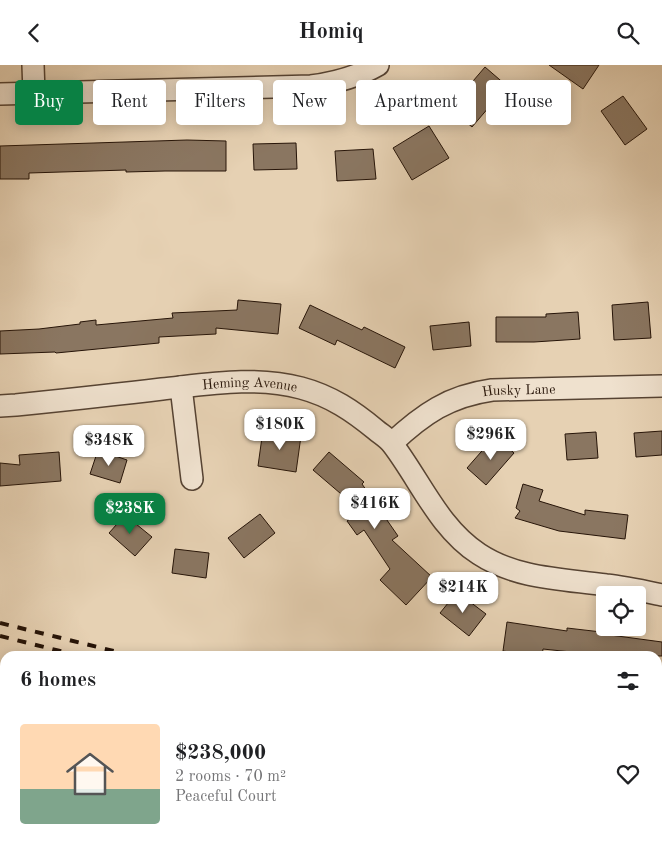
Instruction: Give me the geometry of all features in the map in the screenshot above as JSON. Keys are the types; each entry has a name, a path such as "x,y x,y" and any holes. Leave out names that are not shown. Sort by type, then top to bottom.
{"street":[{"path":"32,65 33,80"},
{"path":"83,92 334,83 378,65"},
{"path":"0,93 15,93"},
{"name":"Heming Avenue","path":"0,405 249,381 276,383 302,389 333,400 352,411 392,443 422,487 438,515 466,545 479,555 509,569 534,576 614,586 662,595"},
{"name":"Husky Lane","path":"392,443 425,414 450,401 478,392 662,386"},
{"path":"181,387 192,479"}],"building":[{"path":"549,65 599,65 583,89"},
{"path":"485,67 500,80 486,80 486,111 476,122 476,80 474,80"},
{"path":"623,96 647,129 625,145 601,111"},
{"path":"429,126 449,158 412,180 393,148"},
{"path":"187,140 226,141 226,171 126,172 126,170 29,173 29,179 0,179 0,146"},
{"path":"296,143 297,169 254,170 253,144"},
{"path":"373,149 376,179 337,181 335,151"},
{"path":"238,300 281,304 278,334 216,328 216,334 159,337 159,343 56,353 0,354 0,331 39,329 96,320 96,325 173,318 172,313 237,310"},
{"path":"648,302 651,338 614,340 612,305"},
{"path":"310,305 362,330 364,327 405,347 395,368 337,340 335,345 299,328"},
{"path":"578,312 580,339 496,342 496,317 546,317 546,314"},
{"path":"469,322 471,346 433,350 430,326"},
{"path":"263,430 301,436 296,472 258,466"},
{"path":"662,431 662,455 636,457 634,433"},
{"path":"596,432 598,458 567,460 565,434"},
{"path":"495,436 514,453 486,485 467,468"},
{"path":"98,450 127,460 120,483 90,474"},
{"path":"59,452 61,481 0,486 0,463 20,465 19,455"},
{"path":"329,452 364,482 362,484 398,536 392,540 432,577 406,605 380,580 390,569 364,530 357,535 347,521 361,511 313,470"},
{"path":"523,484 543,490 539,501 585,515 585,510 628,515 625,539 559,531 515,518 520,511 516,508"},
{"path":"260,514 275,533 244,558 228,538"},
{"path":"125,515 152,537 135,556 109,533"},
{"path":"175,549 209,553 206,578 172,573"},
{"path":"457,592 486,614 469,636 440,613"},
{"path":"507,622 567,631 567,628 596,631 596,636 617,636 662,642 662,651 562,651 543,649 543,651 503,651"}],"railway":[{"path":"0,623 114,651"},
{"path":"0,636 60,651"}]}
